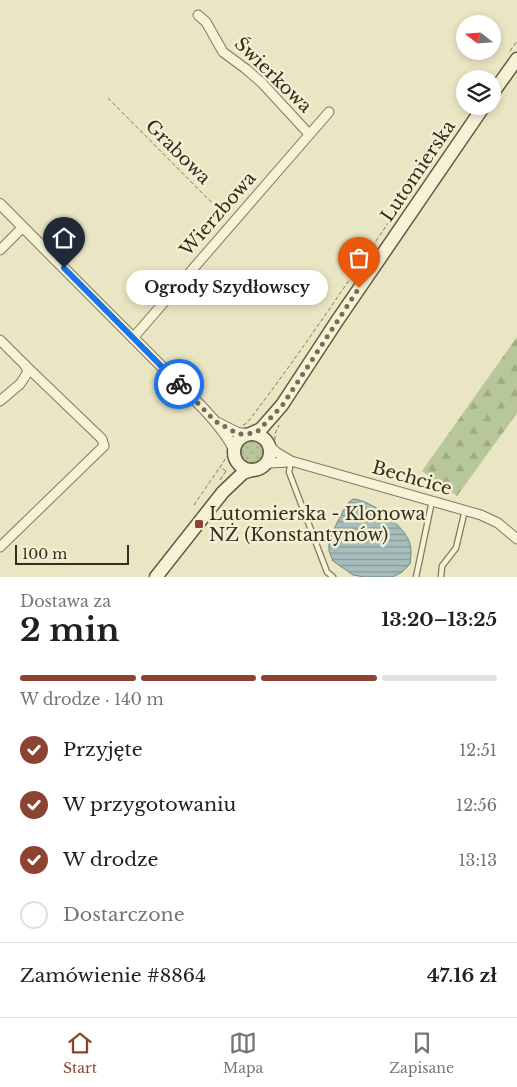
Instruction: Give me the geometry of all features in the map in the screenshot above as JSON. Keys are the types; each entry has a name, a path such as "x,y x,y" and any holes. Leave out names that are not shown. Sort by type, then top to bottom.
{"main road":[{"path":"501,81 517,59"},
{"name":"Lutomierska","path":"247,431 261,429 282,406 337,321 478,115"},
{"name":"Lutomierska","path":"269,445 270,434 282,406"},
{"path":"156,577 222,492 243,474 258,468 269,458 269,445 264,438 247,431 240,438 232,454 233,469 222,492"},
{"path":"232,454 240,466 258,468"}],"street":[{"name":"Świerkowa","path":"198,15 206,22 223,52 262,83 309,134"},
{"name":"Wierzbowa","path":"133,338 329,112"},
{"path":"0,204 215,421 230,441 232,454"},
{"path":"0,250 23,227"},
{"path":"0,340 102,439 104,446 0,547"},
{"path":"0,401 26,378 28,372 25,365"},
{"path":"215,421 238,434 247,431"},
{"name":"Bechcice","path":"269,445 276,452 291,461 465,510 498,523 517,539"},
{"name":"Bechcice","path":"258,468 269,463 291,461"}],"lane":[{"path":"291,461 289,472 327,572 333,577"},
{"path":"416,577 432,501"},
{"path":"442,577 442,566 456,548 465,510"}],"path":[{"name":"Grabowa","path":"108,98 232,223"},
{"path":"247,431 247,423 284,373 416,181 459,124"},
{"path":"194,505 220,467 232,454"},
{"path":"220,467 228,473"}],"green space":[{"path":"517,337 517,413 457,496 422,471"},
{"path":"252,440 260,444 264,452 260,460 252,464 244,460 240,452 244,444"}],"water":[{"path":"353,499 360,500 377,508 400,527 405,534 410,544 411,558 410,564 402,572 393,577 364,577 353,575 333,561 329,551 332,533 343,511"}],"way so far":[{"path":"179,384 215,421 238,434 257,432 282,406 359,288"}],"place":[{"name":"Ogrody Szydłowscy","path":"359,288"},
{"name":"Lutomierska - Klonowa NŻ (Konstantynów)","path":"199,524"}],"route":[{"path":"64,268 179,384"}]}
